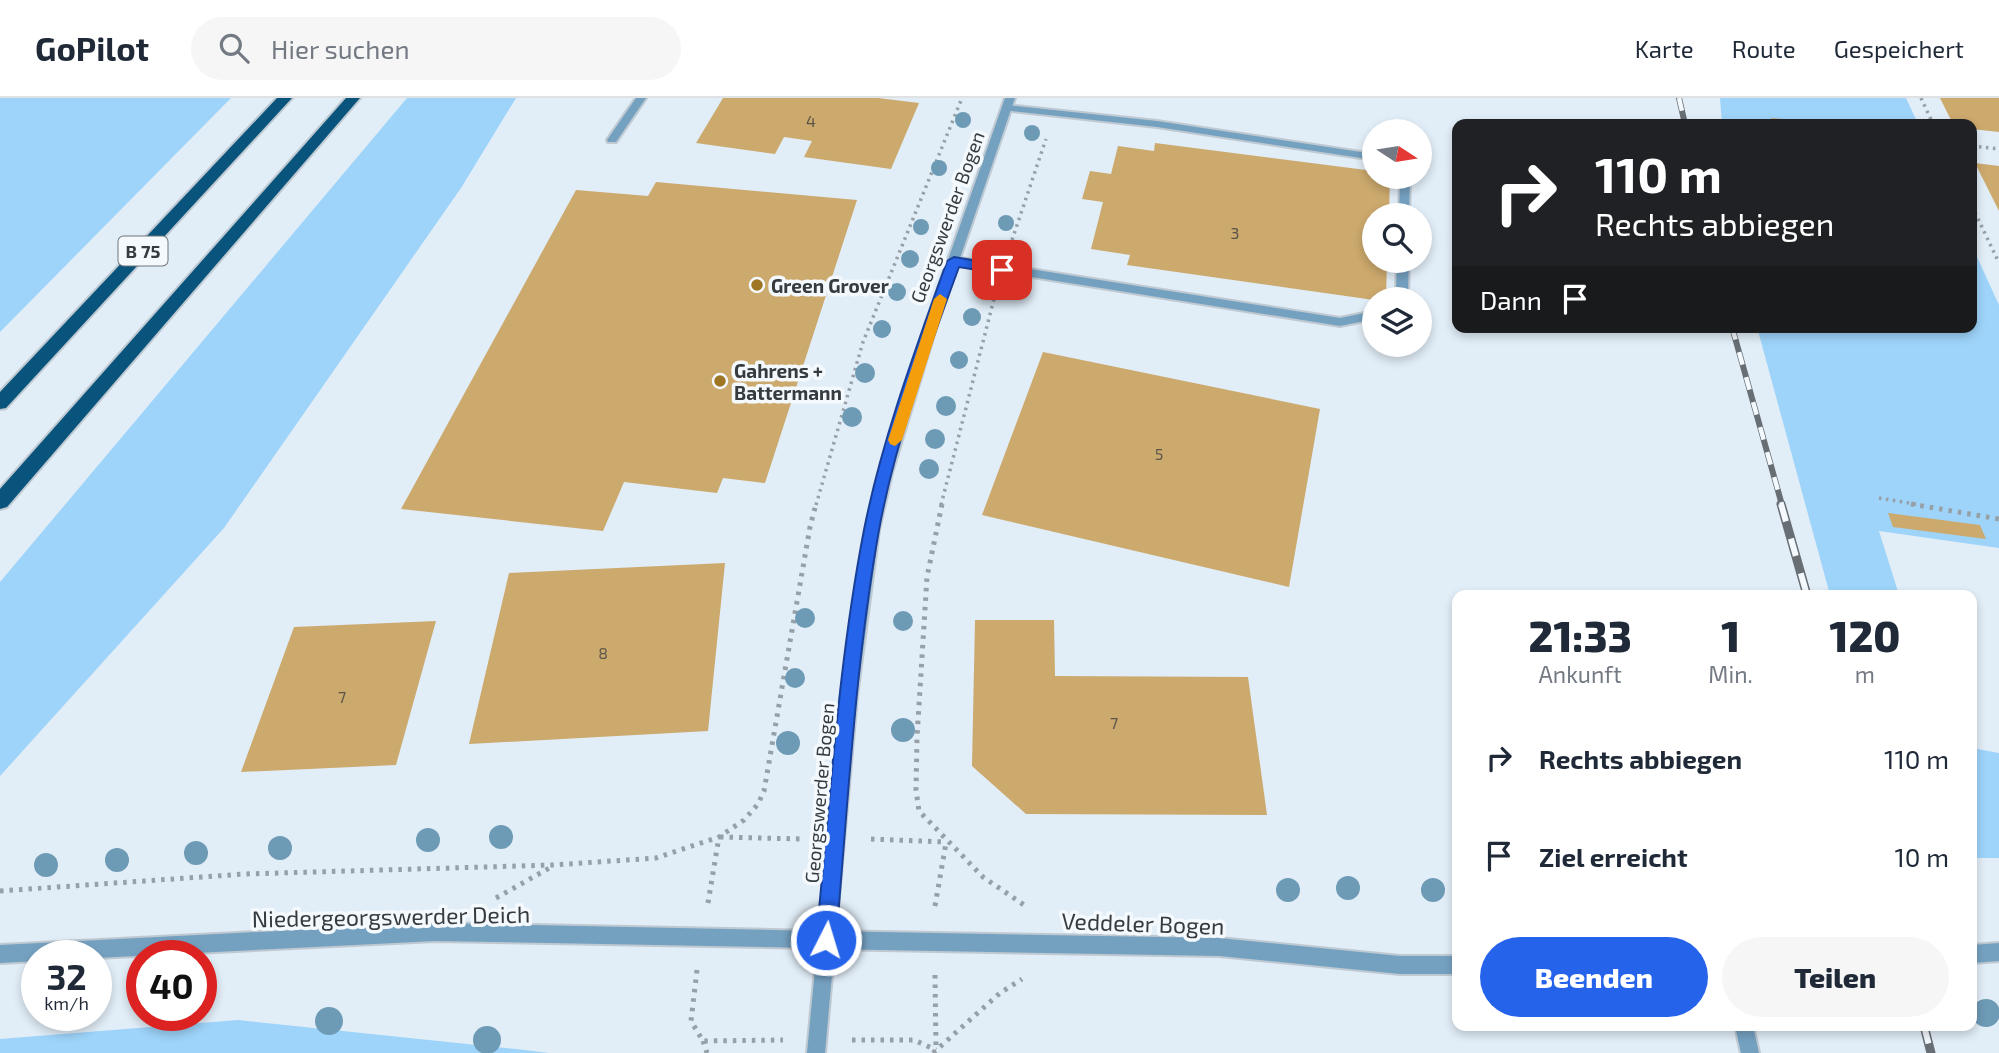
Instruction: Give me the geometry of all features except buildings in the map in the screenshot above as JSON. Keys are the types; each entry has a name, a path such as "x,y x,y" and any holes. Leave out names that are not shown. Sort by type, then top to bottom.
{"highway":[{"name":"B 75","path":"0,403 285,98"},
{"path":"0,502 353,98"}],"street":[{"path":"612,140 642,98"},
{"path":"1009,103 1054,113 1157,124 1362,155"},
{"name":"Georgswerder Bogen","path":"816,1053 849,696 872,530 885,473 931,325 1009,103"},
{"path":"954,261 1340,321 1362,317"},
{"name":"Niedergeorgswerder Deich","path":"0,954 435,932 826,940"},
{"name":"Veddeler Bogen","path":"826,940 1219,947 1399,965 1452,965"},
{"path":"1977,954 1999,952"},
{"path":"1745,1031 1750,1053"}],"path":[{"path":"0,891 245,874 656,858 719,837 744,820 758,804 764,791 810,527 840,418 863,342 962,98"},
{"path":"1921,98 1931,119"},
{"path":"983,877 919,811 916,790 917,737 927,577 946,483 1002,270 1054,113"},
{"path":"1977,147 1999,149"},
{"path":"1977,217 1999,263"},
{"path":"1879,498 1999,519"},
{"path":"719,837 784,839"},
{"path":"713,876 719,837"},
{"path":"884,839 947,842"},
{"path":"935,904 947,842"},
{"path":"935,1051 1000,993 1029,974"},
{"path":"934,993 935,1051"},
{"path":"692,996 691,1021 707,1053"},
{"path":"883,1040 914,1040 935,1051"},
{"path":"702,1041 742,1042"}],"shaded area":[{"path":"0,98 231,98 0,332"},
{"path":"407,98 516,98 461,188 224,528 0,776 0,582"},
{"path":"1720,98 1906,98 1916,119 1722,119"},
{"path":"1977,257 1999,305 1999,548 1879,531 1897,590 1829,590 1759,333 1977,333"},
{"path":"1977,749 1999,753 1999,858 1977,858"},
{"path":"238,1020 549,1053 0,1053 0,1039 126,1029 217,1031 217,1022"}],"railway":[{"path":"1679,98 1684,119"},
{"path":"1734,333 1782,505"},
{"path":"1781,504 1806,590"},
{"path":"1925,1031 1931,1053"}],"slow traffic":[{"path":"895,440 940,299"}],"place":[{"name":"Green Grover","path":"757,285"},
{"name":"Gahrens + Battermann","path":"720,381"}],"route":[{"path":"826,940 852,670 872,530 885,473 954,261 1002,270"}]}
